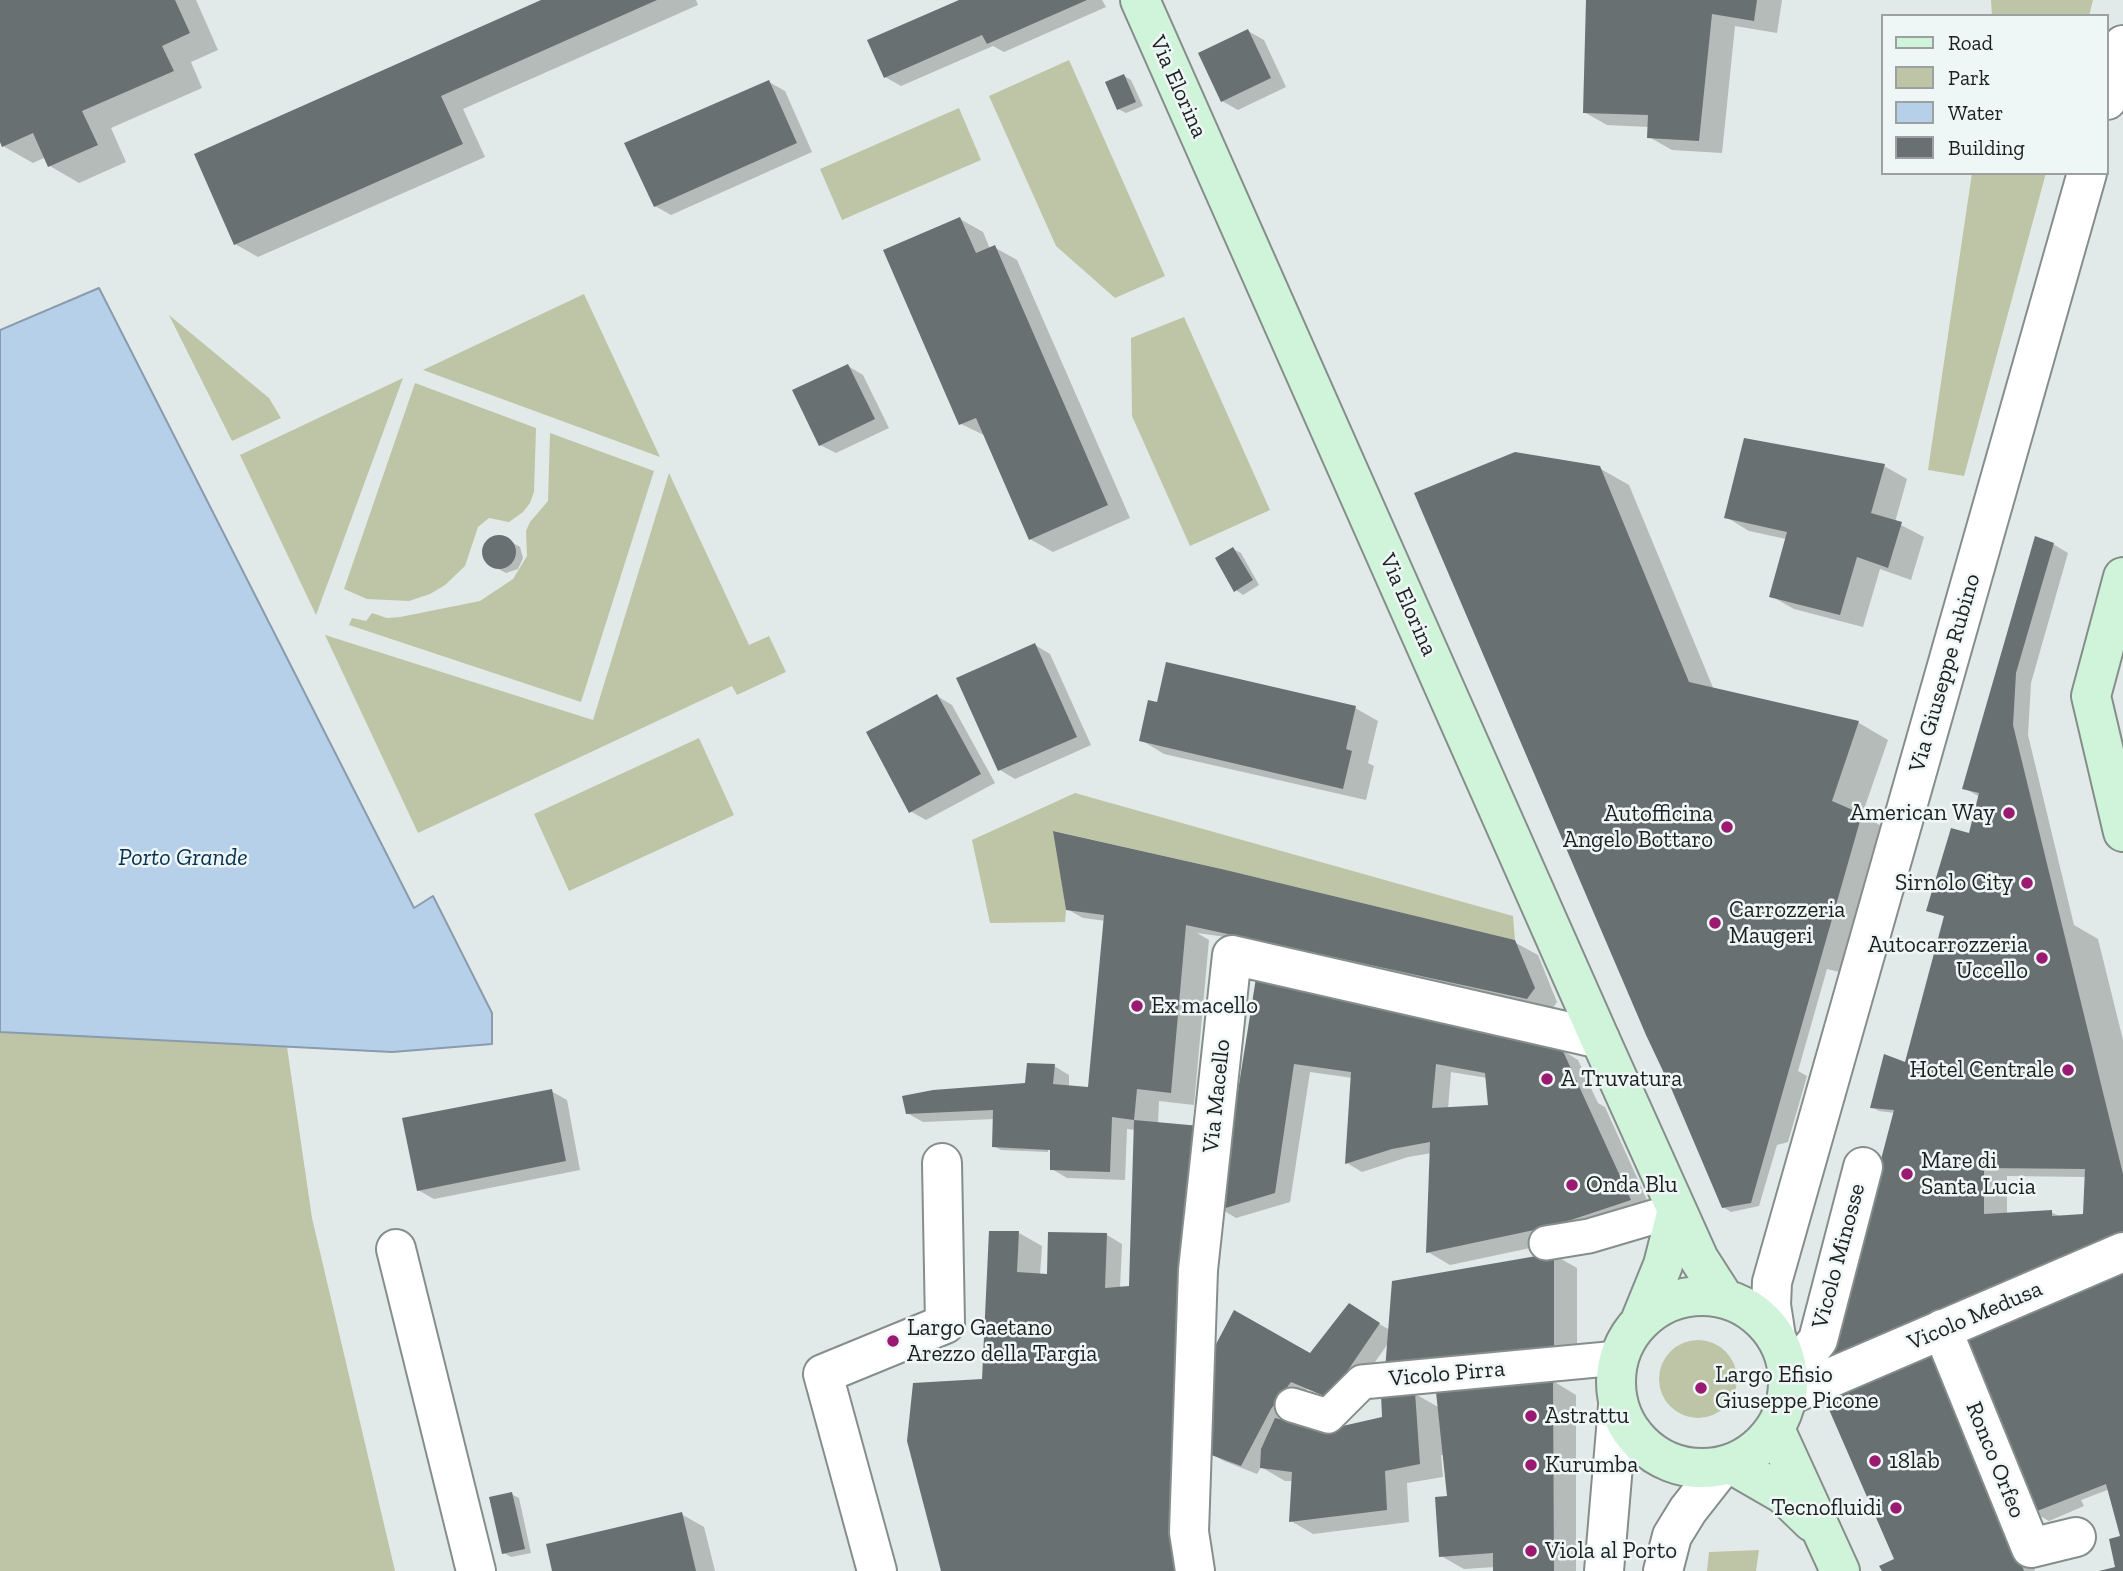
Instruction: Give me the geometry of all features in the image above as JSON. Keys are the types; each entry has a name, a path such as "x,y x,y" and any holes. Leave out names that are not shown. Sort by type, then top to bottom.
{"main road":[{"name":"Via Elorina","path":"1140,0 1600,1039 1699,1259 1724,1298"},
{"path":"2123,577 2091,696 2123,832"},
{"path":"1677,1210 1663,1265 1641,1319 1627,1338 1618,1358 1615,1390 1618,1406 1633,1434 1657,1457 1688,1468 1726,1466 1756,1451 1784,1401"},
{"path":"1641,1319 1659,1306 1680,1297 1702,1295 1724,1298 1745,1307 1762,1319 1776,1337 1784,1357 1784,1401 1821,1530 1840,1571"},
{"path":"1726,1466 1783,1494 1821,1530"}],"street":[{"path":"2109,93 2123,45"},
{"name":"Via Giuseppe Rubino","path":"1776,1337 1771,1306 1772,1282 2086,175"},
{"name":"Via Macello","path":"1195,1571 1189,1532 1198,1270 1232,956 1600,1039"},
{"path":"877,1571 823,1374 945,1324 943,1163"},
{"name":"Vicolo Minosse","path":"1784,1401 1818,1340 1863,1167"},
{"path":"1546,1244 1589,1236 1677,1210"},
{"path":"396,1249 476,1571"},
{"name":"Vicolo Medusa","path":"1784,1401 1942,1329 2123,1252"},
{"name":"Ronco Orfeo","path":"1942,1329 2031,1548 2076,1537"},
{"name":"Vicolo Pirra","path":"1292,1405 1328,1416 1362,1382 1618,1358"},
{"path":"1604,1571 1618,1406"},
{"path":"1663,1571 1672,1536 1688,1510 1726,1466"}],"green space":[{"path":"1991,0 2093,0 2090,14 1992,14"},
{"path":"1069,60 1165,276 1115,298 1056,246 989,96"},
{"path":"959,108 981,160 842,220 820,169"},
{"path":"1972,175 2045,175 1964,476 1928,470"},
{"path":"584,294 660,457 423,370"},
{"path":"169,315 269,398 281,418 232,441"},
{"path":"1184,317 1270,510 1190,546 1132,416 1131,338"},
{"path":"403,378 316,615 240,455"},
{"path":"415,383 536,428 534,492 523,512 509,522 489,518 478,527 465,566 445,585 430,594 409,601 367,599 344,589"},
{"path":"550,433 654,471 581,702 349,625 352,618 366,621 372,613 387,618 400,617 480,601 513,579 527,556 526,531 530,522 548,501"},
{"path":"669,473 749,645 769,636 786,672 737,695 732,686 418,833 325,635 593,720"},
{"path":"699,738 734,815 569,891 534,814"},
{"path":"1075,793 1513,916 1515,940 1054,831 1066,910 1065,922 990,923 972,840"},
{"path":"0,1032 287,1047 312,1218 395,1571 0,1571"},
{"path":"1698,1340 1713,1343 1725,1352 1734,1364 1737,1379 1734,1394 1725,1406 1713,1415 1698,1418 1683,1415 1671,1406 1662,1394 1659,1379 1662,1364 1671,1352 1683,1343"},
{"path":"1759,1550 1756,1571 1707,1571 1709,1552"}],"water":[{"name":"Porto Grande","path":"99,288 414,908 433,896 492,1013 492,1044 392,1052 0,1032 0,330"}],"building":[{"path":"0,0 175,0 190,33 162,46 174,71 82,111 98,145 48,167 33,133 2,147 0,142"},
{"path":"541,0 657,0 441,96 463,144 234,245 194,154"},
{"path":"959,0 1087,0 987,44 982,35 884,78 867,40"},
{"path":"1586,0 1757,0 1754,21 1712,14 1699,141 1647,138 1648,115 1583,113"},
{"path":"1248,29 1271,78 1221,102 1198,53"},
{"path":"1124,74 1136,102 1117,110 1105,82"},
{"path":"769,80 797,143 654,207 624,143"},
{"path":"960,217 976,253 995,245 1108,505 1029,540 976,418 959,425 883,250"},
{"path":"848,364 875,419 819,446 792,390"},
{"path":"1744,438 1885,464 1871,513 1902,522 1888,568 1857,557 1840,615 1769,597 1787,532 1724,518"},
{"path":"1515,452 1600,466 1689,682 1859,721 1832,801 1862,814 1751,1203 1722,1208 1414,493"},
{"path":"499,535 511,540 516,552 511,564 499,569 487,564 482,552 487,540"},
{"path":"2035,536 2054,543 2016,673 2013,725 2123,1174 2123,1241 1827,1365 1894,1110 1870,1108 1884,1054 1905,1062 1944,916 1926,911 1951,828 1969,833 1979,793 1962,789","holes":["1984,1168 2085,1169 2083,1214 2052,1216 2052,1210 1984,1214"]},
{"path":"1233,547 1253,580 1234,592 1215,558"},
{"path":"1035,643 1077,737 998,771 956,678"},
{"path":"1166,662 1356,706 1346,749 1352,751 1343,789 1139,741 1148,700 1157,702"},
{"path":"937,694 981,774 909,813 866,732"},
{"path":"1053,831 1515,940 1535,988 1527,999 1186,925 1171,1093 1137,1089 1134,1120 1112,1117 1110,1172 1050,1170 1050,1150 992,1147 993,1110 906,1114 902,1096 933,1090 1025,1083 1027,1063 1055,1064 1053,1084 1088,1087 1104,915 1066,910"},
{"path":"1256,978 1562,1049 1631,1200 1553,1226 1426,1253 1430,1142 1392,1149 1345,1164 1351,1072 1294,1064 1275,1193 1219,1210","holes":["1436,1064 1485,1073 1488,1105 1432,1108"]},
{"path":"552,1089 566,1161 417,1191 402,1118"},
{"path":"1134,1120 1200,1126 1177,1571 941,1571 907,1441 913,1383 982,1379 989,1231 1019,1231 1017,1272 1047,1274 1048,1232 1107,1233 1105,1288 1129,1286"},
{"path":"1554,1253 1554,1353 1385,1370 1392,1281"},
{"path":"2123,1266 2123,1571 2099,1571 2115,1567 2109,1539 2120,1536 2106,1484 2032,1513 1963,1336"},
{"path":"1349,1303 1380,1323 1329,1398 1291,1382 1271,1409 1241,1466 1206,1453 1214,1348 1234,1310 1310,1353"},
{"path":"1934,1349 2024,1571 1882,1571 1879,1566 1894,1559 1824,1398"},
{"path":"1553,1380 1554,1571 1493,1571 1493,1553 1439,1557 1435,1497 1447,1496 1436,1392"},
{"path":"1415,1392 1420,1464 1385,1471 1387,1510 1289,1522 1292,1472 1260,1468 1261,1449 1275,1418 1325,1430 1382,1417 1381,1394"},
{"path":"512,1492 525,1549 502,1554 489,1497"},
{"path":"682,1512 696,1571 552,1571 546,1544"}],"place":[{"name":"American Way","path":"2009,813"},
{"name":"Autofficina Angelo Bottaro","path":"1727,827"},
{"name":"Sirnolo City","path":"2027,883"},
{"name":"Carrozzeria Maugeri","path":"1715,923"},
{"name":"Autocarrozzeria Uccello","path":"2042,958"},
{"name":"Ex macello","path":"1137,1006"},
{"name":"Hotel Centrale","path":"2068,1070"},
{"name":"A Truvatura","path":"1547,1079"},
{"name":"Mare di Santa Lucia","path":"1907,1174"},
{"name":"Onda Blu","path":"1572,1185"},
{"name":"Largo Gaetano Arezzo della Targia","path":"893,1341"},
{"name":"Largo Efisio Giuseppe Picone","path":"1701,1388"},
{"name":"Astrattu","path":"1531,1416"},
{"name":"18lab","path":"1875,1461"},
{"name":"Kurumba","path":"1531,1465"},
{"name":"Tecnofluidi","path":"1896,1508"},
{"name":"Viola al Porto","path":"1531,1551"}]}
